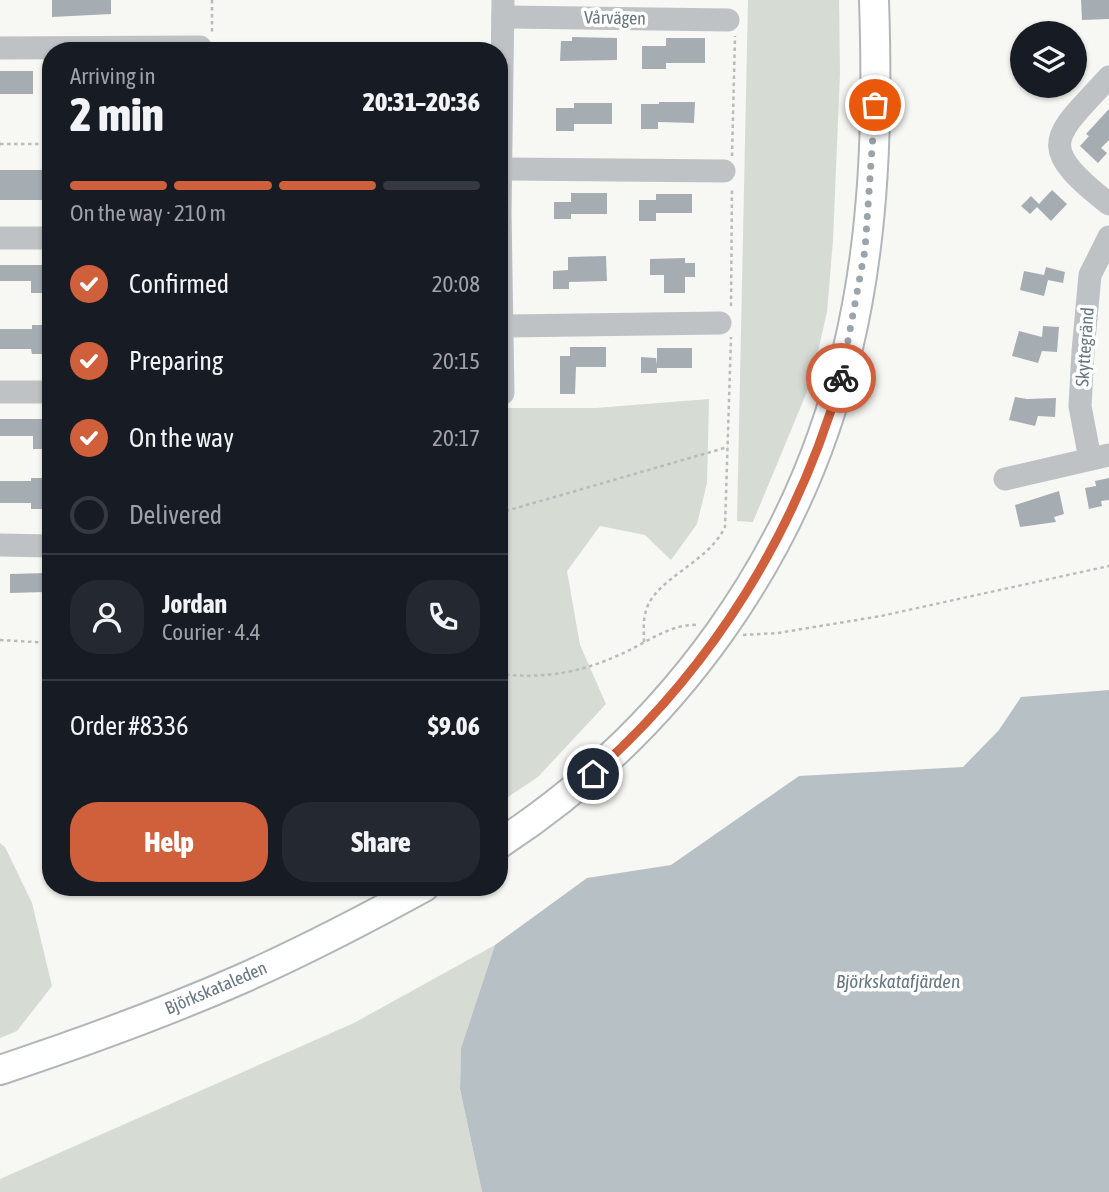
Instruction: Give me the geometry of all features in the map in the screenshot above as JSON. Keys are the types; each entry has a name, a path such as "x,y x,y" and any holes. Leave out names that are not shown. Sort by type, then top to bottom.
{"main road":[{"path":"508,838 577,788 658,710 694,668 765,565 795,502 830,415 848,350 859,292 871,197 875,126 874,0"},
{"name":"Björkskataleden","path":"0,1070 98,1037 239,980 344,931 408,896"}],"street":[{"name":"Vårvägen","path":"503,42 503,9 727,20"},
{"path":"154,42 206,40"},
{"path":"0,48 42,46"},
{"path":"1109,77 1065,125 1058,144 1062,158 1109,204"},
{"path":"508,169 724,171"},
{"path":"0,238 42,237"},
{"name":"Skyttegränd","path":"1100,457 1080,406 1090,275 1109,237"},
{"path":"508,326 720,323"},
{"path":"0,392 42,392"},
{"path":"1005,479 1100,457"},
{"path":"0,545 42,546"}],"path":[{"path":"206,40 212,0"},
{"path":"0,144 42,144"},
{"path":"508,510 729,447"},
{"path":"740,635 778,633 881,616 1109,566"},
{"path":"508,675 533,677 575,671 618,656 685,624 702,625"},
{"path":"0,640 42,642"}],"shaded area":[{"path":"748,0 839,0 840,73 827,312 811,382 753,522 737,521"},
{"path":"709,399 707,483 697,524 671,560 645,535 600,526 567,571 580,645 606,704 538,777 508,797 508,408 596,408"},
{"path":"0,843 5,847 32,903 52,986 17,1031 0,1038"},
{"path":"495,945 461,1048 460,1089 482,1192 0,1192 0,1179 354,1023"}],"water":[{"name":"Björkskatafjärden","path":"1109,690 1109,1192 482,1192 460,1089 461,1048 495,945 587,878 671,865 799,776 963,767 999,730 1021,697"}],"building":[{"path":"52,0 111,0 111,14 52,17"},
{"path":"1081,0 1109,0 1109,19 1082,20"},
{"path":"572,37 617,38 617,60 560,61 561,41 572,41"},
{"path":"666,38 705,38 705,63 666,63 666,69 642,69 642,46 666,46"},
{"path":"0,71 33,71 33,94 0,94"},
{"path":"695,102 694,123 658,122 658,129 641,129 641,104"},
{"path":"574,103 612,103 612,124 574,124 574,131 556,131 556,108 574,108"},
{"path":"1109,109 1109,140 1101,148 1107,153 1098,163 1080,146 1089,136 1086,134"},
{"path":"0,170 42,170 42,200 0,200"},
{"path":"1052,190 1067,204 1051,221 1037,207 1030,214 1021,206 1031,196 1039,204"},
{"path":"571,193 607,193 607,214 571,214 571,219 554,219 554,202 571,202"},
{"path":"656,194 692,194 692,213 656,213 656,221 639,221 639,200 656,200"},
{"path":"606,256 607,281 569,282 569,289 553,289 553,271 568,270 568,257"},
{"path":"685,258 685,263 695,263 695,277 685,277 685,293 664,293 664,275 650,275 650,259"},
{"path":"0,265 42,265 42,293 31,293 31,281 0,281"},
{"path":"1046,267 1065,272 1063,283 1048,280 1044,296 1020,290 1024,271 1044,275"},
{"path":"32,325 42,325 42,354 32,354 31,349 0,349 0,329 32,329"},
{"path":"1043,326 1059,327 1057,352 1042,351 1038,363 1012,356 1019,331 1042,337"},
{"path":"570,347 606,347 606,367 576,367 575,394 560,394 560,356 570,356"},
{"path":"657,348 692,348 692,368 657,368 657,373 641,373 641,357 656,358 657,365"},
{"path":"1015,397 1056,398 1055,417 1038,416 1035,426 1009,420"},
{"path":"0,419 42,419 42,449 33,449 33,436 0,436"},
{"path":"31,478 42,478 42,509 31,509 31,503 0,503 0,481 31,481"},
{"path":"1109,478 1109,500 1101,501 1102,506 1089,509 1085,488 1096,486 1095,481"},
{"path":"1059,491 1064,514 1054,517 1056,522 1020,527 1015,505"},
{"path":"42,573 42,592 10,593 10,574"}],"way so far":[{"path":"841,378 865,250 871,197 875,105"}],"route":[{"path":"593,774 639,732 694,668 765,565 813,462 841,378"}]}
